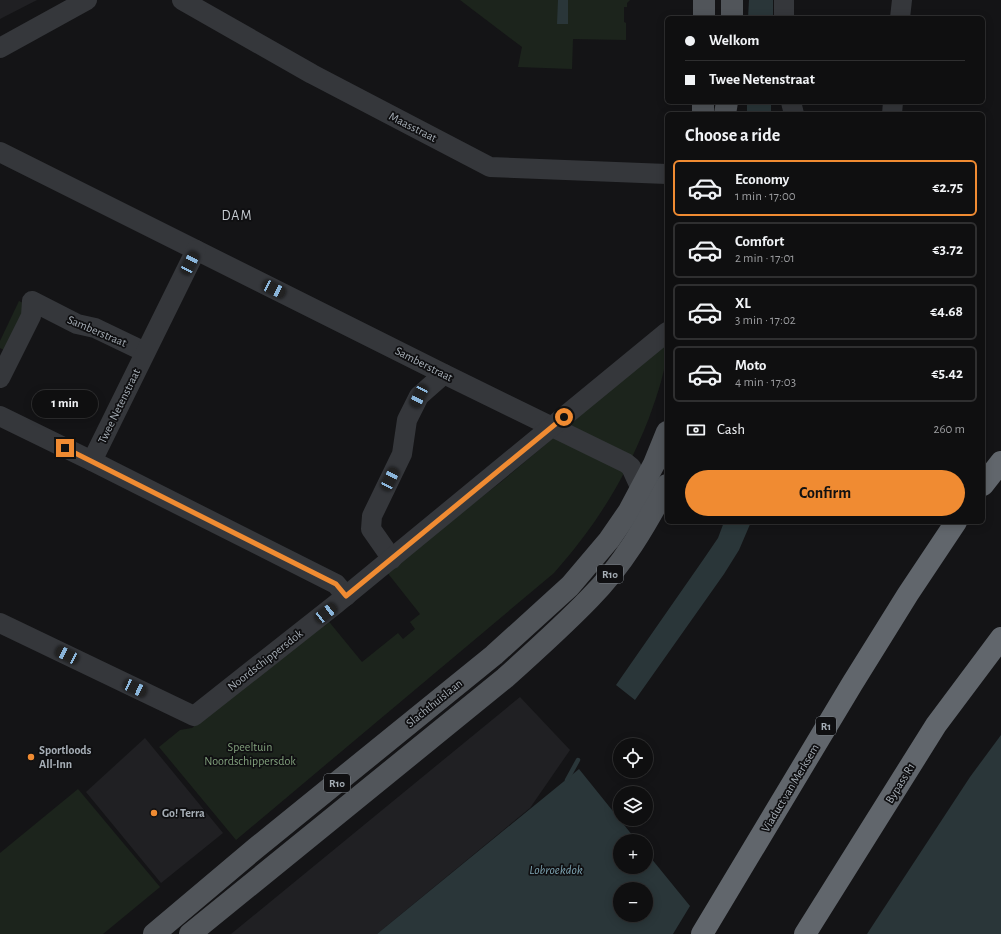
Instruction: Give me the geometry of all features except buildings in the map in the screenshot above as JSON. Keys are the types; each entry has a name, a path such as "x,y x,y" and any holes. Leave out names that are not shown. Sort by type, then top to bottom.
{"highway":[{"path":"985,482 1001,462"},
{"name":"Viaduct van Merksem","path":"702,934 856,677 908,594 955,524"},
{"name":"Bypass R1","path":"805,934 936,725 1001,638"}],"main road":[{"path":"704,0 704,16"},
{"path":"732,0 732,16"},
{"name":"Slachthuislaan","path":"154,934 256,848 488,660 570,586 609,540 628,511 654,464 665,437"},
{"name":"Slachthuislaan","path":"190,934 505,678 591,598 620,562 643,529 665,489"}],"street":[{"path":"0,48 87,0"},
{"name":"Maasstraat","path":"182,0 312,74 490,167 665,174"},
{"path":"784,0 784,16"},
{"path":"900,16 902,0"},
{"name":"Samberstraat","path":"0,152 444,374 626,463 631,467 641,489"},
{"path":"145,352 196,250"},
{"name":"Samberstraat","path":"0,378 31,316 32,302 77,324 94,328 145,352"},
{"name":"Noordschippersdok","path":"0,623 194,716 392,559 665,334"},
{"name":"Twee Netenstraat","path":"92,461 145,352"},
{"path":"392,559 371,529 372,516 402,454 407,420 419,396 444,374"},
{"path":"0,416 336,584 346,596"}],"shaded area":[{"path":"0,0 37,0 0,19"},
{"path":"520,697 570,750 530,808 377,934 231,934"},
{"name":"Go! Terra","path":"145,738 223,833 161,883 86,792"}],"green space":[{"path":"460,0 630,0 627,3 627,7 624,7 626,40 573,39 572,69 518,67 522,47"},
{"path":"19,301 29,306 8,352 0,348 0,341"},
{"name":"Speeltuin Noordschippersdok","path":"665,344 664,371 659,390 649,418 630,461 597,519 554,573 236,840 159,747 180,730 192,728 326,618 362,662 398,633 403,639 415,629 410,622 420,614 386,571 501,482"},
{"path":"78,789 160,887 103,934 0,934 0,853"}],"water":[{"path":"558,0 568,0 568,24 557,24"},
{"path":"749,0 773,0 773,16 748,16"},
{"path":"747,104 771,104 771,112 747,112"},
{"path":"723,524 750,524 739,550 724,574 635,700 616,685 718,538"},
{"path":"1001,735 1001,934 867,934 970,777"},
{"name":"Lobroekdok","path":"579,769 613,811 613,826 625,826 631,834 613,834 613,874 653,874 653,861 690,906 673,934 377,934"}],"waterway":[{"path":"567,780 578,760"}],"place":[{"name":"Sportloods All-Inn","path":"31,757"},
{"name":"Go! Terra","path":"154,813"}],"district":[{"name":"DAM","path":"237,216"}],"route":[{"path":"65,448 336,584 346,596 564,417"}]}
